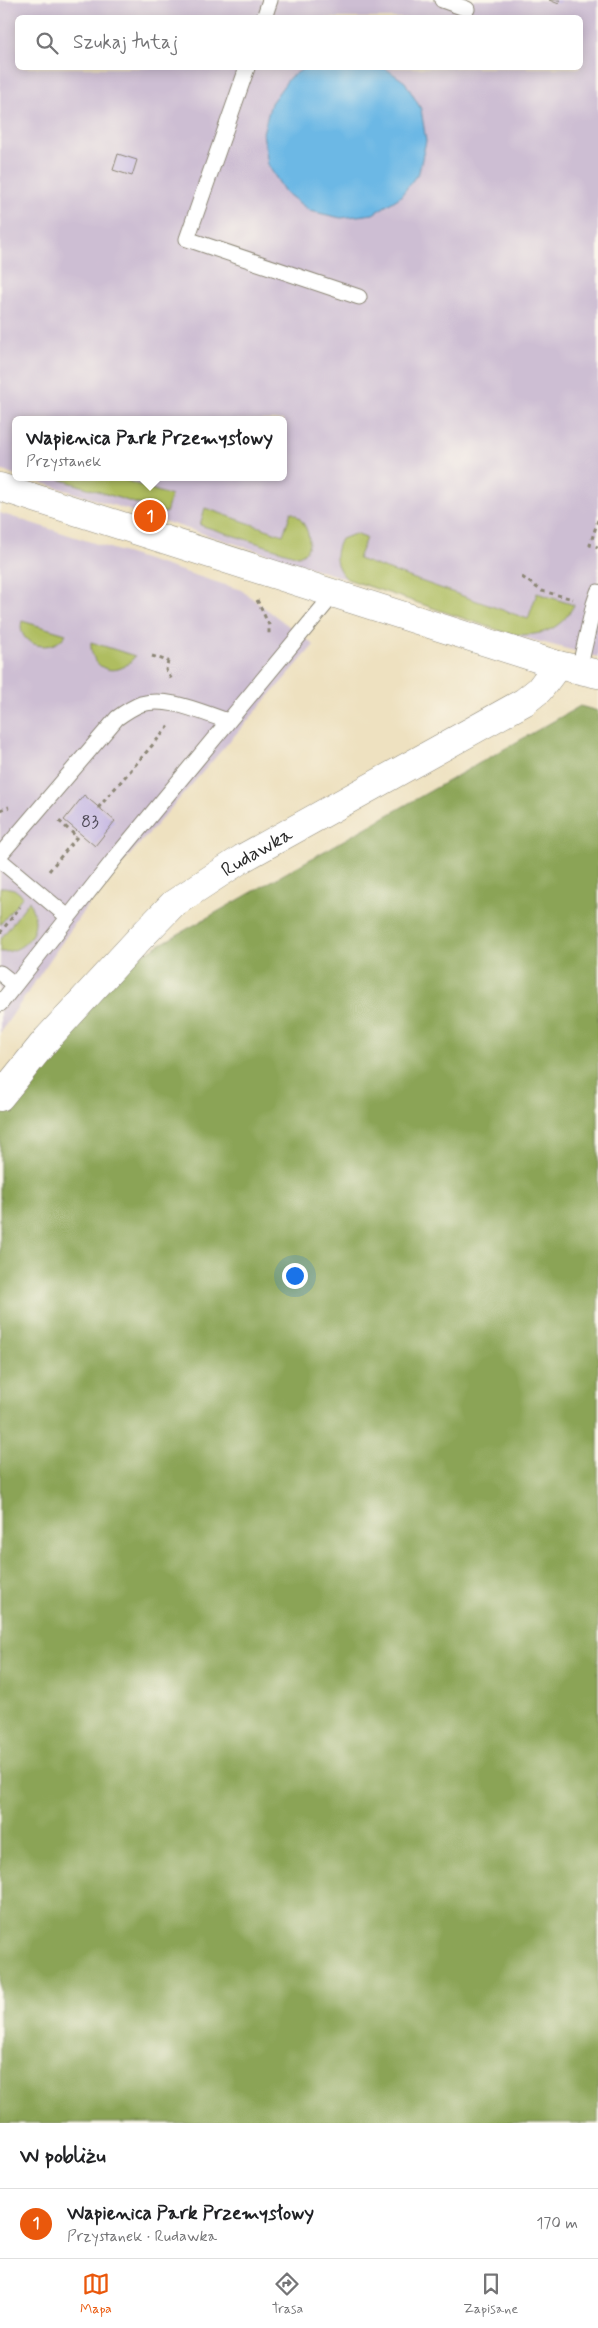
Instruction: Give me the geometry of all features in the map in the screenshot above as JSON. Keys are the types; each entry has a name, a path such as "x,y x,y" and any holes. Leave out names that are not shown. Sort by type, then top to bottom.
{"street":[{"path":"0,487 334,595 578,670"},
{"name":"Rudawka","path":"0,1096 66,1018 174,904 243,858 524,702 539,690 578,670"}],"lane":[{"path":"265,15 270,0"},
{"path":"442,0 467,9"},
{"path":"245,70 188,240 358,297"},
{"path":"0,1004 14,984 228,721 334,595"},
{"path":"578,670 596,598"},
{"path":"0,855 117,718 141,704 160,703 179,705 228,721"},
{"path":"0,860 68,917"},
{"path":"0,973 14,984"}],"path":[{"path":"598,520 590,545 598,547"},
{"path":"522,577 542,591 596,598"},
{"path":"255,598 269,625 268,643"},
{"path":"98,808 174,721 184,689 174,683 168,676 166,670 168,661 152,656"},
{"path":"0,810 12,806 27,795 78,835 0,933"}],"shaded area":[{"path":"0,0 598,0 598,657 510,634 347,579 37,481 287,481 287,416 12,416 12,474 0,470"},
{"path":"0,513 241,590 314,645 93,897 0,1033"}],"green space":[{"path":"66,481 128,481 171,496 166,513"},
{"path":"205,508 283,535 291,512 296,515 305,527 308,534 308,547 304,553 298,556 200,525"},
{"path":"355,534 366,538 358,559 528,619 537,593 574,605 562,621 547,631 530,635 510,634 347,579 339,570 336,555 341,539"},
{"path":"22,621 66,634 60,641 52,645 36,645 24,636 21,629"},
{"path":"91,642 135,656 121,668 114,670 106,669 95,660"},
{"path":"580,706 598,711 598,2123 0,2123 0,1111 56,1044 136,958"},
{"path":"0,888 14,889 23,896 0,925"},
{"path":"29,901 35,918 32,934 19,948 0,952 0,940"}],"water":[{"path":"302,70 388,70 405,82 421,109 426,141 419,172 400,197 373,214 341,218 310,211 285,192 268,165 263,133 271,103 290,77"}],"building":[{"path":"549,0 560,0 559,4"},
{"path":"118,154 137,160 132,176 113,170"},
{"path":"84,795 115,821 95,846 64,820"}],"place":[{"name":"Wapienica Park Przemysłowy","path":"150,516"}]}
